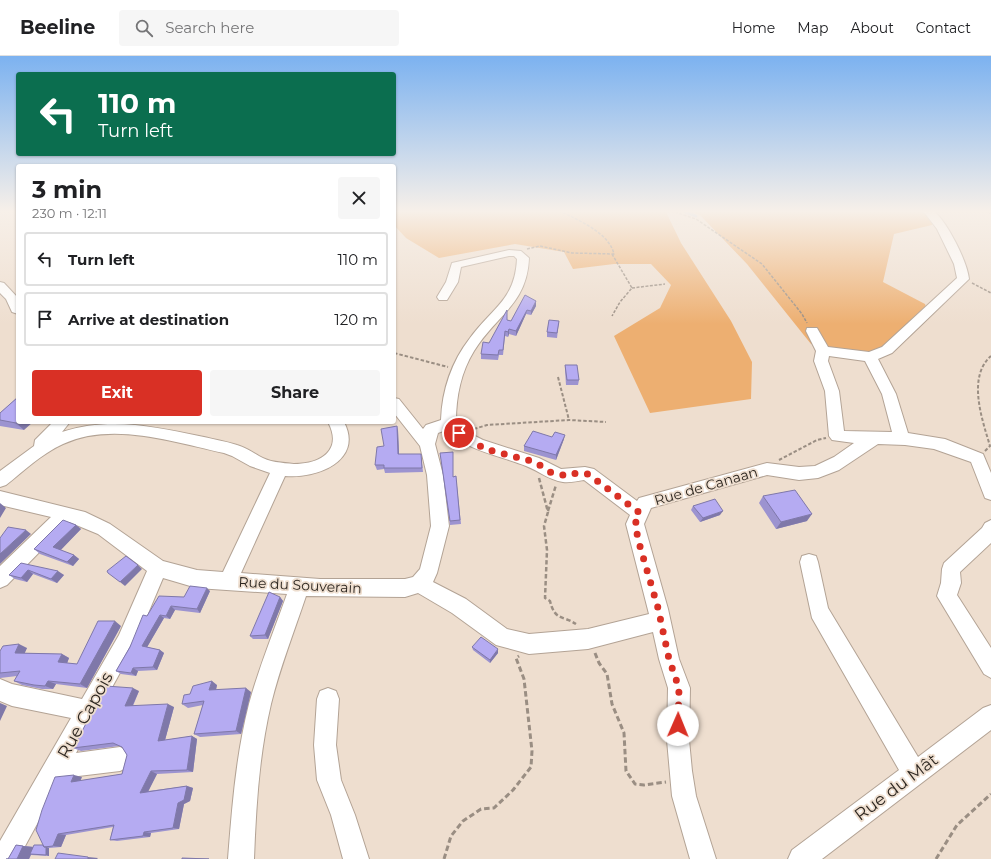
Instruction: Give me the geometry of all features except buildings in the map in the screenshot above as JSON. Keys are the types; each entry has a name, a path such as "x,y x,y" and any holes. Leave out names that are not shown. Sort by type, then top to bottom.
{"street":[{"path":"823,351 870,357 887,350 963,280 960,261 953,249"},
{"path":"443,297 452,282 456,264 496,255 517,253 523,258 523,268 519,288 506,306 475,340 452,387 454,428"},
{"path":"0,286 12,298 16,309"},
{"path":"812,331 823,351 821,361 832,392 837,436 902,439 940,444 977,458 991,493"},
{"path":"870,357 889,394 902,439"},
{"path":"396,405 427,444 435,475 440,526 428,573 419,584 459,606 503,638 529,644 588,639 660,621"},
{"path":"0,480 31,454 60,424"},
{"path":"31,454 58,439 74,433 124,428 165,434 233,449 256,462 280,468 305,470 319,466 330,460 341,446 342,437 337,424"},
{"path":"427,444 431,429 454,428 485,449 529,460 550,472 567,476 577,473 588,474 640,513"},
{"name":"Rue de Canaan","path":"703,859 684,796 681,780 678,740 679,688 669,659 658,608 635,524 645,503 656,499 695,490 767,469 778,469 804,474 817,473 848,456 875,438"},
{"path":"228,581 280,468"},
{"name":"Rue du Souverain","path":"0,498 78,518 104,529 158,568 197,579 300,586 380,589 405,588 419,584"},
{"path":"0,579 66,514"},
{"path":"991,528 989,533 951,568 947,596 991,667"},
{"path":"808,562 819,611 914,773"},
{"name":"Rue Capois","path":"4,859 126,642 158,568"},
{"path":"241,859 244,804 260,706 270,670 300,586"},
{"path":"0,690 12,695 88,711"},
{"path":"328,699 325,745 329,780 343,815 356,859"},
{"name":"Rue du Mât","path":"801,859 991,716"},
{"path":"57,767 120,759"}],"path":[{"path":"517,253 529,249"},
{"path":"556,249 572,253 597,252 612,254"},
{"path":"612,254 615,252 614,249"},
{"path":"741,249 762,264 802,314 812,331"},
{"path":"612,254 632,288"},
{"path":"963,280 980,286 991,293"},
{"path":"612,316 620,302 632,288 665,284"},
{"path":"396,354 459,370"},
{"path":"991,356 987,358 979,370 978,387 986,432 988,440 991,440"},
{"path":"558,377 569,420"},
{"path":"454,428 569,420 606,422"},
{"path":"767,469 782,457 817,440 837,436"},
{"path":"529,460 533,471 538,475 548,512"},
{"path":"560,474 544,526 547,550 545,598 550,601 552,612 556,617 573,622 580,628 588,639 599,663 607,674 612,704 624,733 626,771 635,784 644,786 681,780"},
{"path":"444,859 451,836 463,821 481,809 494,808 513,790 531,767 532,751 525,699 524,679 516,658 523,654 529,644"},
{"path":"936,859 957,825 991,794"}],"shaded area":[{"path":"425,249 485,249 439,258"},
{"path":"549,249 685,249 731,321 752,362 751,399 650,413 614,336 660,308 671,285 651,264 614,264 573,269 564,252"},
{"path":"733,249 890,249 883,282 925,304 929,317 870,355 811,344 747,264"}],"route":[{"path":"459,433 485,449 535,462 550,472 567,476 577,473 588,474 618,495 640,513 635,524 639,543 658,608 669,659 679,688 678,725"}]}
